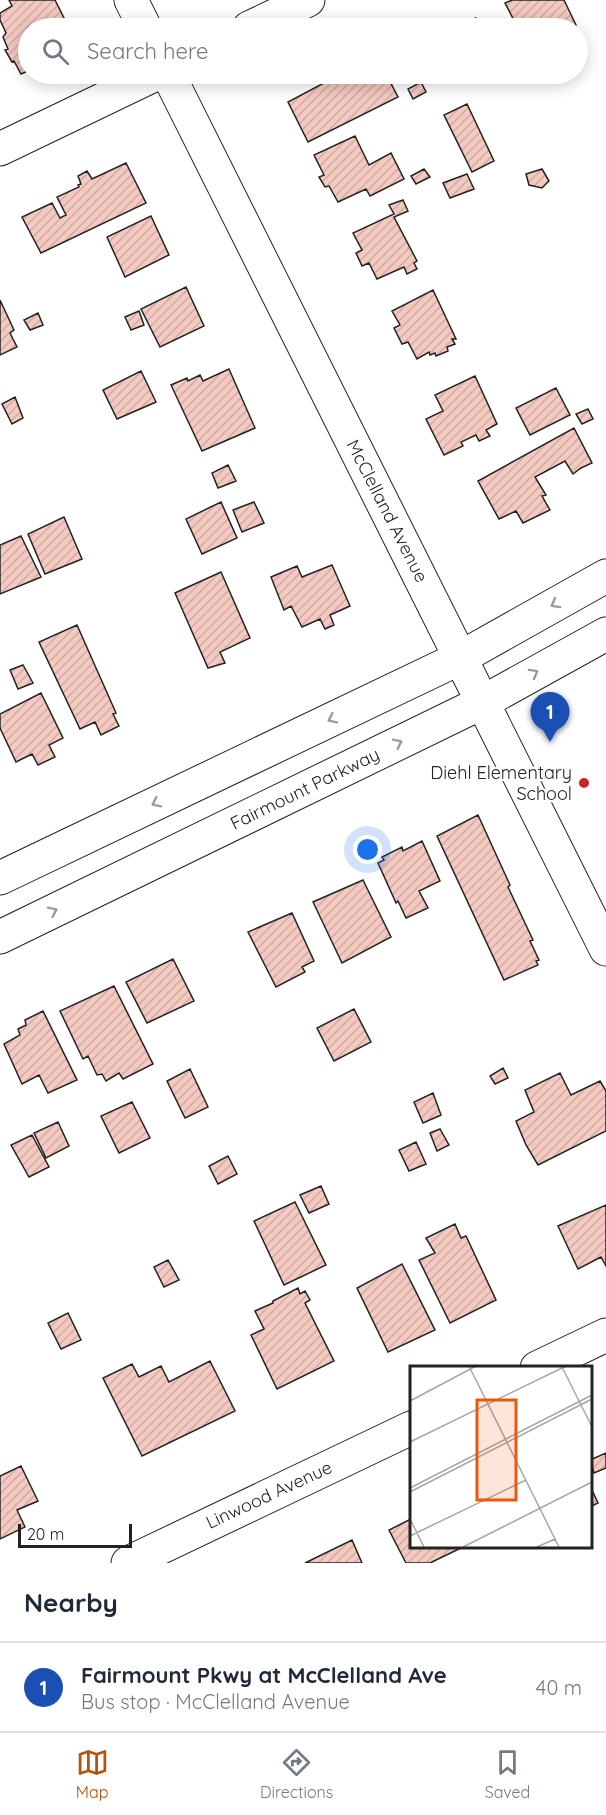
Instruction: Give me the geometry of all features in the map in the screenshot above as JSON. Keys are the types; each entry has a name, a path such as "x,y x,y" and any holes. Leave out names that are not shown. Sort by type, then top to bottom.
{"street":[{"path":"131,0 140,18"},
{"path":"270,18 308,0"},
{"path":"0,150 135,84"},
{"name":"McClelland Avenue","path":"173,84 606,949"},
{"path":"0,878 460,658 606,576"},
{"name":"Fairmount Parkway","path":"0,937 483,702 606,634"},
{"path":"541,1366 606,1335"},
{"name":"Linwood Avenue","path":"128,1563 410,1428"}],"building":[{"path":"9,0 55,0 64,18 18,18 18,68 5,50 8,49 3,37 6,33 0,20 0,13 12,6"},
{"path":"512,0 564,0 573,18 513,18 505,3"},
{"path":"322,84 391,84 398,97 308,142 288,102"},
{"path":"422,84 426,92 413,99 408,89"},
{"path":"467,104 494,161 472,172 444,115"},
{"path":"355,136 369,165 391,153 404,179 370,196 366,189 338,202 329,186 325,187 319,177 324,175 314,155"},
{"path":"126,163 146,203 41,253 22,217 52,203 60,218 66,215 57,197 79,187 78,185 81,184 78,176 87,171 92,179"},
{"path":"424,169 430,177 416,184 411,176"},
{"path":"542,169 549,181 542,188 529,185 526,174"},
{"path":"467,174 474,189 450,198 443,183"},
{"path":"403,200 408,211 394,217 417,261 414,263 417,269 407,274 404,267 377,279 369,263 362,266 356,253 362,250 353,233 394,214 389,205"},
{"path":"151,216 169,255 125,277 107,237"},
{"path":"186,287 204,326 160,347 141,309"},
{"path":"433,290 456,339 452,339 455,344 447,347 448,351 436,356 435,353 430,355 429,352 417,359 408,342 402,344 394,328 400,325 392,311"},
{"path":"0,300 14,330 10,333 17,347 0,355"},
{"path":"139,311 144,325 131,330 125,317"},
{"path":"38,313 43,325 30,330 24,320"},
{"path":"229,369 255,428 202,451 171,385 200,375 203,381"},
{"path":"141,371 156,402 117,419 103,390"},
{"path":"475,376 497,424 486,430 490,436 479,441 476,435 461,442 463,446 444,455 426,419 443,411 435,395"},
{"path":"556,388 570,415 530,435 516,408"},
{"path":"15,397 23,418 12,424 2,404"},
{"path":"588,409 593,419 582,424 576,414"},
{"path":"574,428 592,463 573,474 565,461 535,477 546,495 542,496 550,510 523,523 516,511 499,519 478,481"},
{"path":"228,465 236,481 218,488 212,473"},
{"path":"221,502 237,538 202,554 186,519"},
{"path":"254,502 264,523 242,532 233,510"},
{"path":"64,517 82,559 45,574 28,534"},
{"path":"21,536 41,577 0,594 0,545"},
{"path":"332,565 350,606 330,615 334,625 325,629 320,619 302,627 291,606 284,610 271,577 297,566 302,577"},
{"path":"221,572 250,638 220,652 225,663 208,668 175,593"},
{"path":"77,625 116,713 113,714 119,726 101,735 95,722 80,729 39,642"},
{"path":"23,665 33,683 18,689 10,670"},
{"path":"41,693 63,738 49,745 55,757 38,765 32,754 16,762 0,728 0,714"},
{"path":"478,815 510,885 508,887 533,940 530,941 539,960 536,961 538,965 504,980 437,836"},
{"path":"422,841 440,881 419,891 428,908 406,918 398,901 396,903 378,863 384,860 382,857 402,847 403,851"},
{"path":"363,880 391,937 342,963 313,902"},
{"path":"292,913 314,961 302,967 305,972 276,987 248,932"},
{"path":"173,959 194,1001 147,1023 126,982"},
{"path":"114,986 153,1064 123,1079 119,1073 106,1081 102,1074 97,1075 88,1056 83,1059 60,1011"},
{"path":"354,1009 371,1042 334,1061 317,1028"},
{"path":"43,1011 77,1080 48,1093 39,1075 22,1084 4,1044 20,1035 18,1029 26,1025 25,1020"},
{"path":"503,1068 508,1078 495,1084 490,1076"},
{"path":"190,1069 208,1107 185,1118 167,1081"},
{"path":"560,1073 571,1095 600,1081 606,1091 606,1131 538,1165 516,1121 534,1112 525,1090"},
{"path":"433,1093 441,1115 423,1123 414,1102"},
{"path":"132,1102 150,1138 119,1153 101,1116"},
{"path":"58,1122 69,1146 46,1158 34,1133"},
{"path":"440,1129 449,1145 437,1151 430,1133"},
{"path":"32,1135 49,1167 29,1177 11,1145"},
{"path":"416,1142 426,1164 409,1171 399,1150"},
{"path":"228,1156 237,1174 218,1184 209,1166"},
{"path":"321,1186 329,1204 309,1213 300,1195"},
{"path":"295,1202 326,1265 284,1285 254,1221"},
{"path":"606,1205 606,1266 601,1257 578,1269 558,1226"},
{"path":"455,1224 461,1238 466,1236 496,1300 450,1323 419,1260 435,1253 426,1238"},
{"path":"168,1260 179,1280 164,1287 154,1267"},
{"path":"402,1264 435,1330 388,1352 357,1288"},
{"path":"298,1288 300,1294 305,1291 310,1300 305,1303 334,1361 277,1389 251,1335 264,1329 255,1311"},
{"path":"68,1313 81,1340 61,1349 48,1323"},
{"path":"210,1361 235,1411 142,1456 103,1378 132,1364 139,1377 161,1366 169,1382"},
{"path":"606,1453 606,1468 594,1473 591,1460"},
{"path":"21,1466 38,1501 17,1510 25,1527 0,1539 0,1476"},
{"path":"591,1488 598,1503 591,1506"},
{"path":"410,1520 410,1548 461,1548 430,1563 406,1563 389,1530"},
{"path":"352,1540 362,1563 305,1563"}],"place":[{"name":"Fairmount Pkwy at McClelland Ave","path":"550,742"},
{"name":"Diehl Elementary School","path":"584,783"}]}
